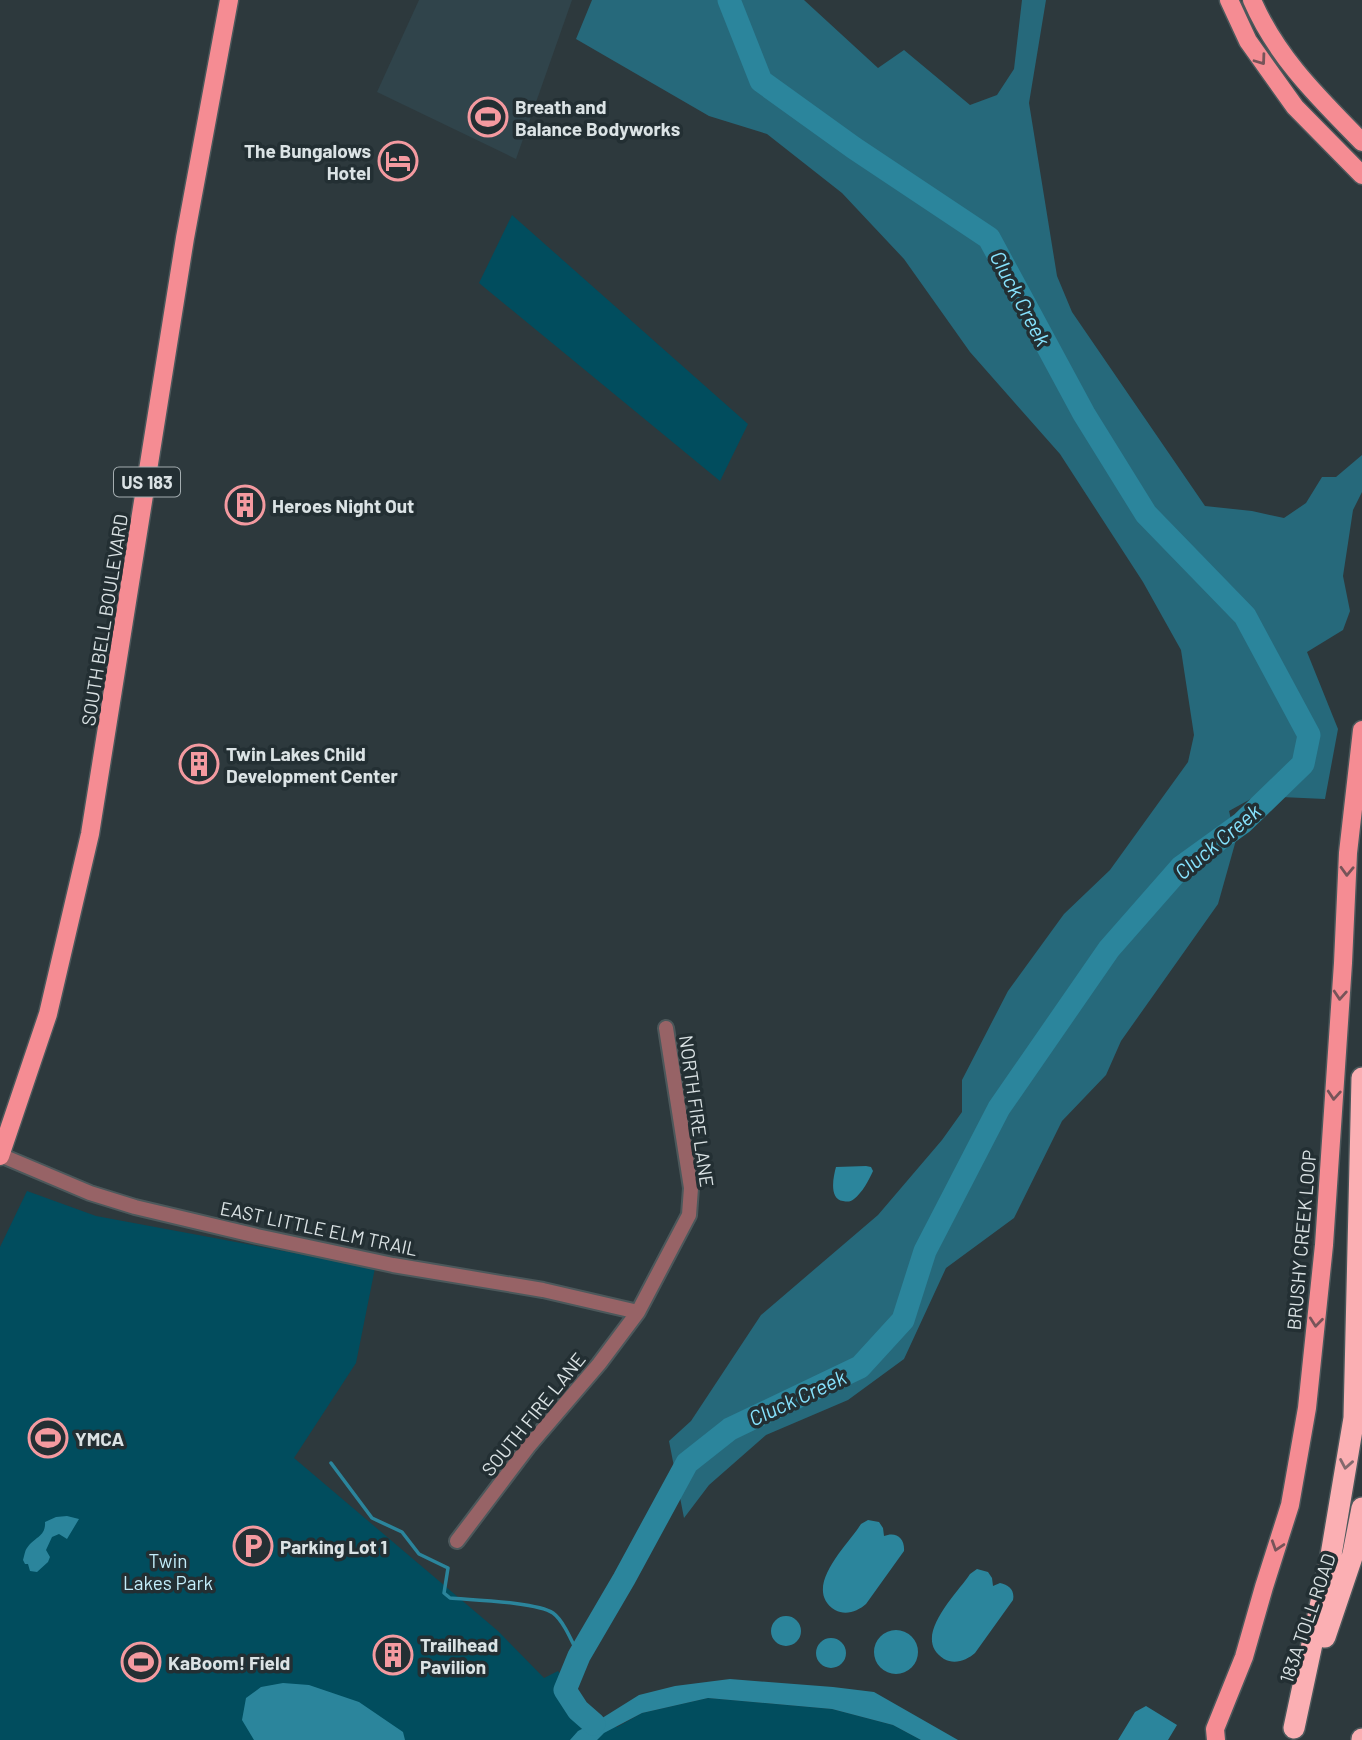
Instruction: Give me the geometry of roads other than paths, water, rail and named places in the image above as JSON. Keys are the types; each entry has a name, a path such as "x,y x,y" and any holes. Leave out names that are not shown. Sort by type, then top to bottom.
{"highway":[{"path":"1291,1734 1331,1555 1354,1418 1362,1078"},
{"name":"183A TOLL ROAD","path":"1291,1734 1353,1554 1362,1508"}],"main road":[{"name":"SOUTH BELL BOULEVARD","path":"0,1155 48,1014 90,834 185,238 229,0"},
{"path":"1229,0 1248,41 1296,107 1362,175"},
{"path":"1252,0 1271,38 1303,81 1362,142"},
{"name":"BRUSHY CREEK LOOP","path":"1216,1740 1214,1729 1244,1657 1290,1505 1307,1408 1325,1231 1348,853 1362,730"}],"street":[{"name":"NORTH FIRE LANE","path":"638,1312 689,1215 691,1188 666,1028"},
{"name":"EAST LITTLE ELM TRAIL","path":"0,1155 90,1193 149,1210 379,1262 543,1290 638,1312"},
{"name":"SOUTH FIRE LANE","path":"457,1541 528,1447 599,1364 638,1312"}],"waterway":[{"name":"Cluck Creek","path":"594,1724 578,1710 565,1690 579,1656 687,1463 730,1429 860,1367 903,1320 925,1251 999,1108 1109,949 1181,867 1242,823 1303,764 1309,735 1245,616 1146,514 1084,414 989,238 854,148 761,81 729,0"},
{"path":"331,1463 372,1518 402,1532 419,1554 448,1568 444,1593 450,1598 545,1609 561,1621 579,1656"}],"place":[{"name":"Breath and Balance Bodyworks","path":"488,117"},
{"name":"The Bungalows Hotel","path":"398,161"},
{"name":"Heroes Night Out","path":"245,505"},
{"name":"Twin Lakes Child Development Center","path":"199,764"},
{"name":"YMCA","path":"48,1438"},
{"name":"Parking Lot 1","path":"253,1546"},
{"name":"Trailhead Pavilion","path":"393,1655"},
{"name":"KaBoom! Field","path":"141,1662"}],"park label":[{"name":"Twin Lakes Park","path":"168,1571"}]}
